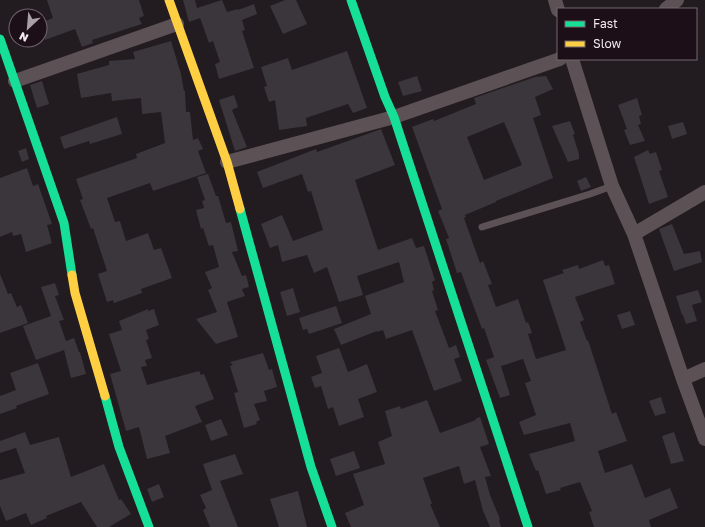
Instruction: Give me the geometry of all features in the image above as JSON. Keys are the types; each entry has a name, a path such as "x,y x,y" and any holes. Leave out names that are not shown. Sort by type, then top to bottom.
{"street":[{"path":"169,0 227,162 311,467 332,527"},
{"path":"351,0 385,97 394,117 528,527"},
{"path":"667,8 677,0"},
{"path":"15,81 177,24"},
{"path":"0,39 64,224 75,293 119,447 149,527"},
{"path":"227,162 394,117 557,60"},
{"path":"572,60 612,186 634,234 682,379 705,439"},
{"path":"634,234 705,192"},
{"path":"682,379 705,369"}],"lane":[{"path":"482,226 612,186"}],"building":[{"path":"47,0 139,0 144,16 139,18 142,24 92,40 93,43 82,47 75,29 48,39 48,20 53,18"},
{"path":"183,0 195,0 197,8 222,0 227,12 238,10 254,4 257,14 242,20 245,30 242,31 254,68 219,79 215,64 220,62 213,41 209,43 200,18 189,22"},
{"path":"285,0 296,0 307,24 283,34 270,6"},
{"path":"171,41 185,91 186,112 190,112 193,140 198,138 203,149 198,151 206,173 153,191 150,183 107,198 115,222 120,221 126,241 148,233 154,250 161,248 172,278 141,289 142,293 114,303 113,300 107,302 98,274 107,271 93,228 91,229 80,200 83,199 76,179 137,158 136,154 165,143 161,112 142,114 141,98 112,101 111,93 81,98 77,74 109,65 109,61 135,59 133,52"},
{"path":"347,51 367,108 353,113 348,104 306,118 307,126 279,130 275,100 269,102 264,87 267,86 261,67 288,58 292,70"},
{"path":"417,76 422,91 403,96 398,82"},
{"path":"546,76 553,89 535,97 541,115 533,118 553,178 496,201 465,215 466,217 464,218 480,263 483,261 492,284 488,285 496,307 518,299 526,323 528,322 532,333 528,334 536,359 566,350 543,280 564,273 562,270 578,265 579,269 603,260 605,266 609,265 615,284 575,297 584,320 580,322 587,341 588,340 612,414 616,412 627,441 598,451 605,473 632,464 645,498 670,488 678,508 649,520 651,527 594,527 589,512 592,511 580,482 560,488 561,490 546,494 538,470 536,471 529,454 575,441 570,423 524,435 519,422 536,415 525,383 531,381 523,359 501,366 510,395 500,398 486,360 494,357 461,272 457,273 446,239 449,238 438,211 442,209 412,127 433,119 434,121 476,104 474,98 535,77","holes":["504,122 522,165 484,180 467,137"]},
{"path":"42,81 49,104 37,108 30,85"},
{"path":"234,95 238,107 232,110 247,147 235,151 219,100"},
{"path":"637,98 642,115 639,116 641,124 638,125 645,141 630,145 624,130 627,129 618,105"},
{"path":"117,117 122,134 90,144 89,141 64,149 60,137"},
{"path":"570,121 575,134 573,135 579,154 579,159 568,162 552,126"},
{"path":"683,122 687,134 672,139 668,126"},
{"path":"381,129 395,165 355,180 378,250 412,238 416,248 424,246 435,280 432,282 434,290 432,291 438,310 435,311 449,348 456,345 460,357 454,359 462,381 434,391 412,330 386,339 383,330 377,331 341,345 334,329 371,314 365,296 404,282 399,262 357,276 363,295 339,302 327,267 314,273 307,255 282,262 278,245 270,248 261,224 282,215 293,241 323,230 311,191 308,192 302,174 263,188 257,172 316,149 317,152"},
{"path":"26,148 29,159 22,162 18,151"},
{"path":"648,150 650,154 656,152 662,170 659,171 668,197 649,204 634,157"},
{"path":"27,168 33,186 38,184 52,224 47,225 52,243 26,252 21,234 13,236 12,232 0,237 0,178"},
{"path":"208,174 216,196 218,196 226,223 231,222 238,251 232,252 242,276 246,275 249,287 242,289 245,296 227,302 238,337 216,344 196,319 217,312 208,290 212,288 205,272 219,267 213,245 209,246 203,228 201,229 196,210 204,208 202,201 205,200 197,177"},
{"path":"586,177 591,187 581,191 577,181"},
{"path":"672,224 684,254 700,251 702,262 674,271 659,229"},
{"path":"0,274 8,294 11,293 17,307 21,305 28,323 0,333"},
{"path":"55,283 59,295 55,296 64,320 59,321 66,341 74,338 80,352 86,374 71,378 64,350 36,360 23,326 51,316 41,287"},
{"path":"293,288 300,312 287,316 280,292"},
{"path":"698,290 702,302 692,305 697,321 686,324 676,296"},
{"path":"336,306 342,323 309,334 307,329 303,330 299,318"},
{"path":"148,309 148,311 154,309 159,325 146,330 149,339 146,340 152,358 145,360 147,366 141,367 147,385 199,371 201,375 204,374 214,399 195,406 202,422 165,436 170,453 147,459 139,427 126,431 110,374 121,371 109,334 122,330 119,321"},
{"path":"630,311 635,325 622,329 617,315"},
{"path":"339,348 348,372 367,364 377,392 358,399 364,417 339,426 333,407 328,409 321,386 315,388 311,377 322,373 316,356"},
{"path":"263,353 269,370 272,369 277,387 264,391 267,401 254,404 260,420 256,422 257,424 244,428 234,393 238,392 230,366 233,365 230,362"},
{"path":"38,363 49,394 16,406 17,408 0,414 0,396 16,390 10,373"},
{"path":"661,397 666,413 655,416 649,401"},
{"path":"427,400 440,433 476,420 475,419 480,417 489,444 480,447 491,476 485,477 490,495 500,519 501,527 490,527 483,511 475,480 464,484 459,466 423,478 432,504 430,504 440,527 351,527 345,513 364,505 353,474 385,464 378,442 392,436 385,411 400,406 401,409"},
{"path":"221,419 228,435 211,441 205,425"},
{"path":"25,432 30,445 59,437 71,477 104,464 119,500 121,499 131,514 109,527 97,527 81,502 46,516 47,518 31,525 26,513 6,521 0,506 0,480 25,473 16,448 0,453 0,441"},
{"path":"674,432 684,461 671,464 662,436"},
{"path":"354,451 360,468 336,476 330,459"},
{"path":"235,454 243,474 220,481 238,527 210,527 203,510 206,508 200,495 212,490 203,464"},
{"path":"159,484 164,497 152,502 147,489"},
{"path":"298,491 307,527 279,527 270,499"}],"traffic: fast":[{"path":"351,0 385,97 394,117 528,527"},
{"path":"0,39 64,223 72,275"},
{"path":"240,209 311,467 332,527"},
{"path":"105,396 119,447 149,527"}],"traffic: slow":[{"path":"169,0 227,162 240,209"},
{"path":"72,275 75,293 105,396"}]}
